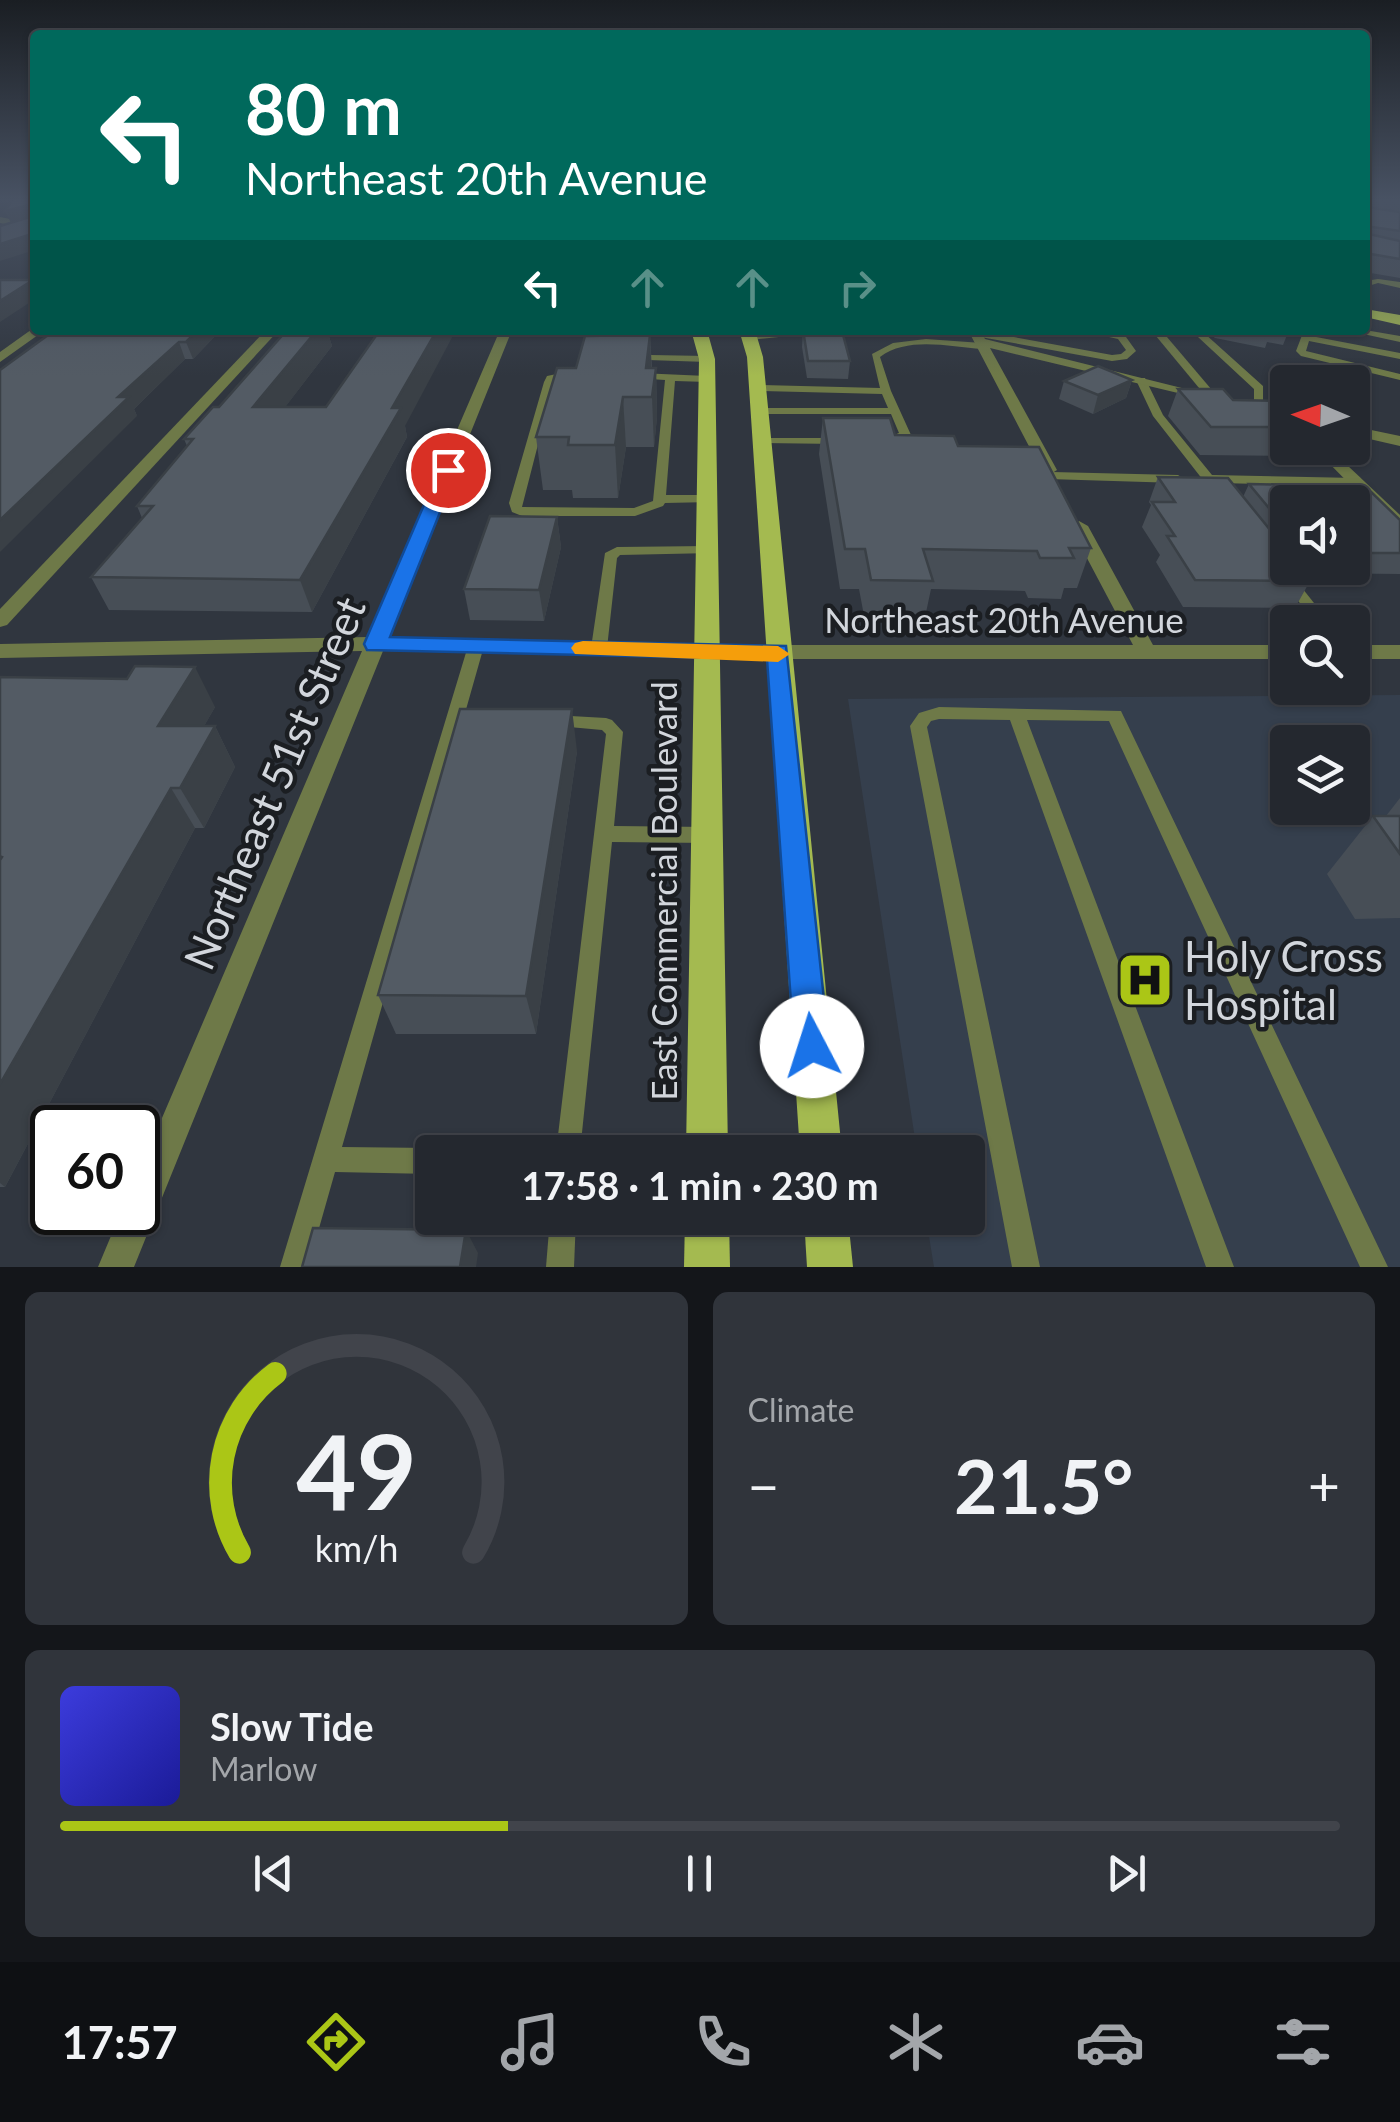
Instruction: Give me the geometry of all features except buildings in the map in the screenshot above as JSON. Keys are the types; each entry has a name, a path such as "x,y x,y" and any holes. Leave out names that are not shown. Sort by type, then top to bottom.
{"main road":[{"path":"1370,299 1400,304"},
{"path":"1370,314 1400,320"},
{"name":"East Commercial Boulevard","path":"700,335 708,378 707,1135"},
{"path":"748,335 758,400 819,1135"},
{"path":"707,1235 707,1267"},
{"path":"827,1235 830,1267"}],"street":[{"path":"0,358 32,335"},
{"path":"0,621 268,335"},
{"name":"Northeast 51st Street","path":"116,1267 504,335"},
{"path":"978,338 1244,405"},
{"path":"978,338 1062,494"},
{"path":"1370,434 1400,441"},
{"path":"1338,465 1400,525"},
{"path":"1071,512 1147,652"},
{"name":"Northeast 20th Avenue","path":"0,651 376,644 778,652 1270,652"},
{"path":"1370,652 1400,652"}],"lane":[{"path":"1370,281 1400,285"},
{"path":"1370,334 1400,339"},
{"path":"874,441 892,441 904,435 875,356 883,349 978,338 1112,358 1130,352 1122,335"},
{"path":"1162,335 1244,405 1258,388 1201,335"},
{"path":"1307,335 1300,351 1310,357 1400,377"},
{"path":"1311,335 1400,356"},
{"path":"651,358 707,358"},
{"path":"586,375 559,376 549,382 516,509 534,513 652,509 662,499 670,377"},
{"path":"620,376 708,378"},
{"path":"1140,380 1158,416 1220,494"},
{"path":"758,400 886,391"},
{"path":"758,400 895,411"},
{"path":"761,441 856,441"},
{"path":"1052,476 1356,482"},
{"path":"662,499 708,499"},
{"path":"598,648 610,556 618,551 708,550"},
{"path":"1292,585 1308,605"},
{"path":"294,1267 463,722 476,646"},
{"path":"1026,1267 918,726 924,717 940,713 1115,715 1374,1267"},
{"path":"1017,715 1220,1267"},
{"path":"530,722 606,724 615,732 570,1135"},
{"path":"603,834 708,836"},
{"path":"325,1159 415,1161"},
{"path":"560,1267 562,1235"}],"shaded area":[{"name":"Holy Cross Hospital","path":"1370,695 1400,695 1400,1267 934,1267 929,1235 985,1235 985,1135 914,1135 848,699 1270,696 1270,705 1370,705"}],"slow traffic":[{"path":"583,648 778,654"}],"place":[{"name":"Holy Cross Hospital","path":"1145,980"}],"route":[{"path":"448,470 376,644 778,652 812,1046"}]}
